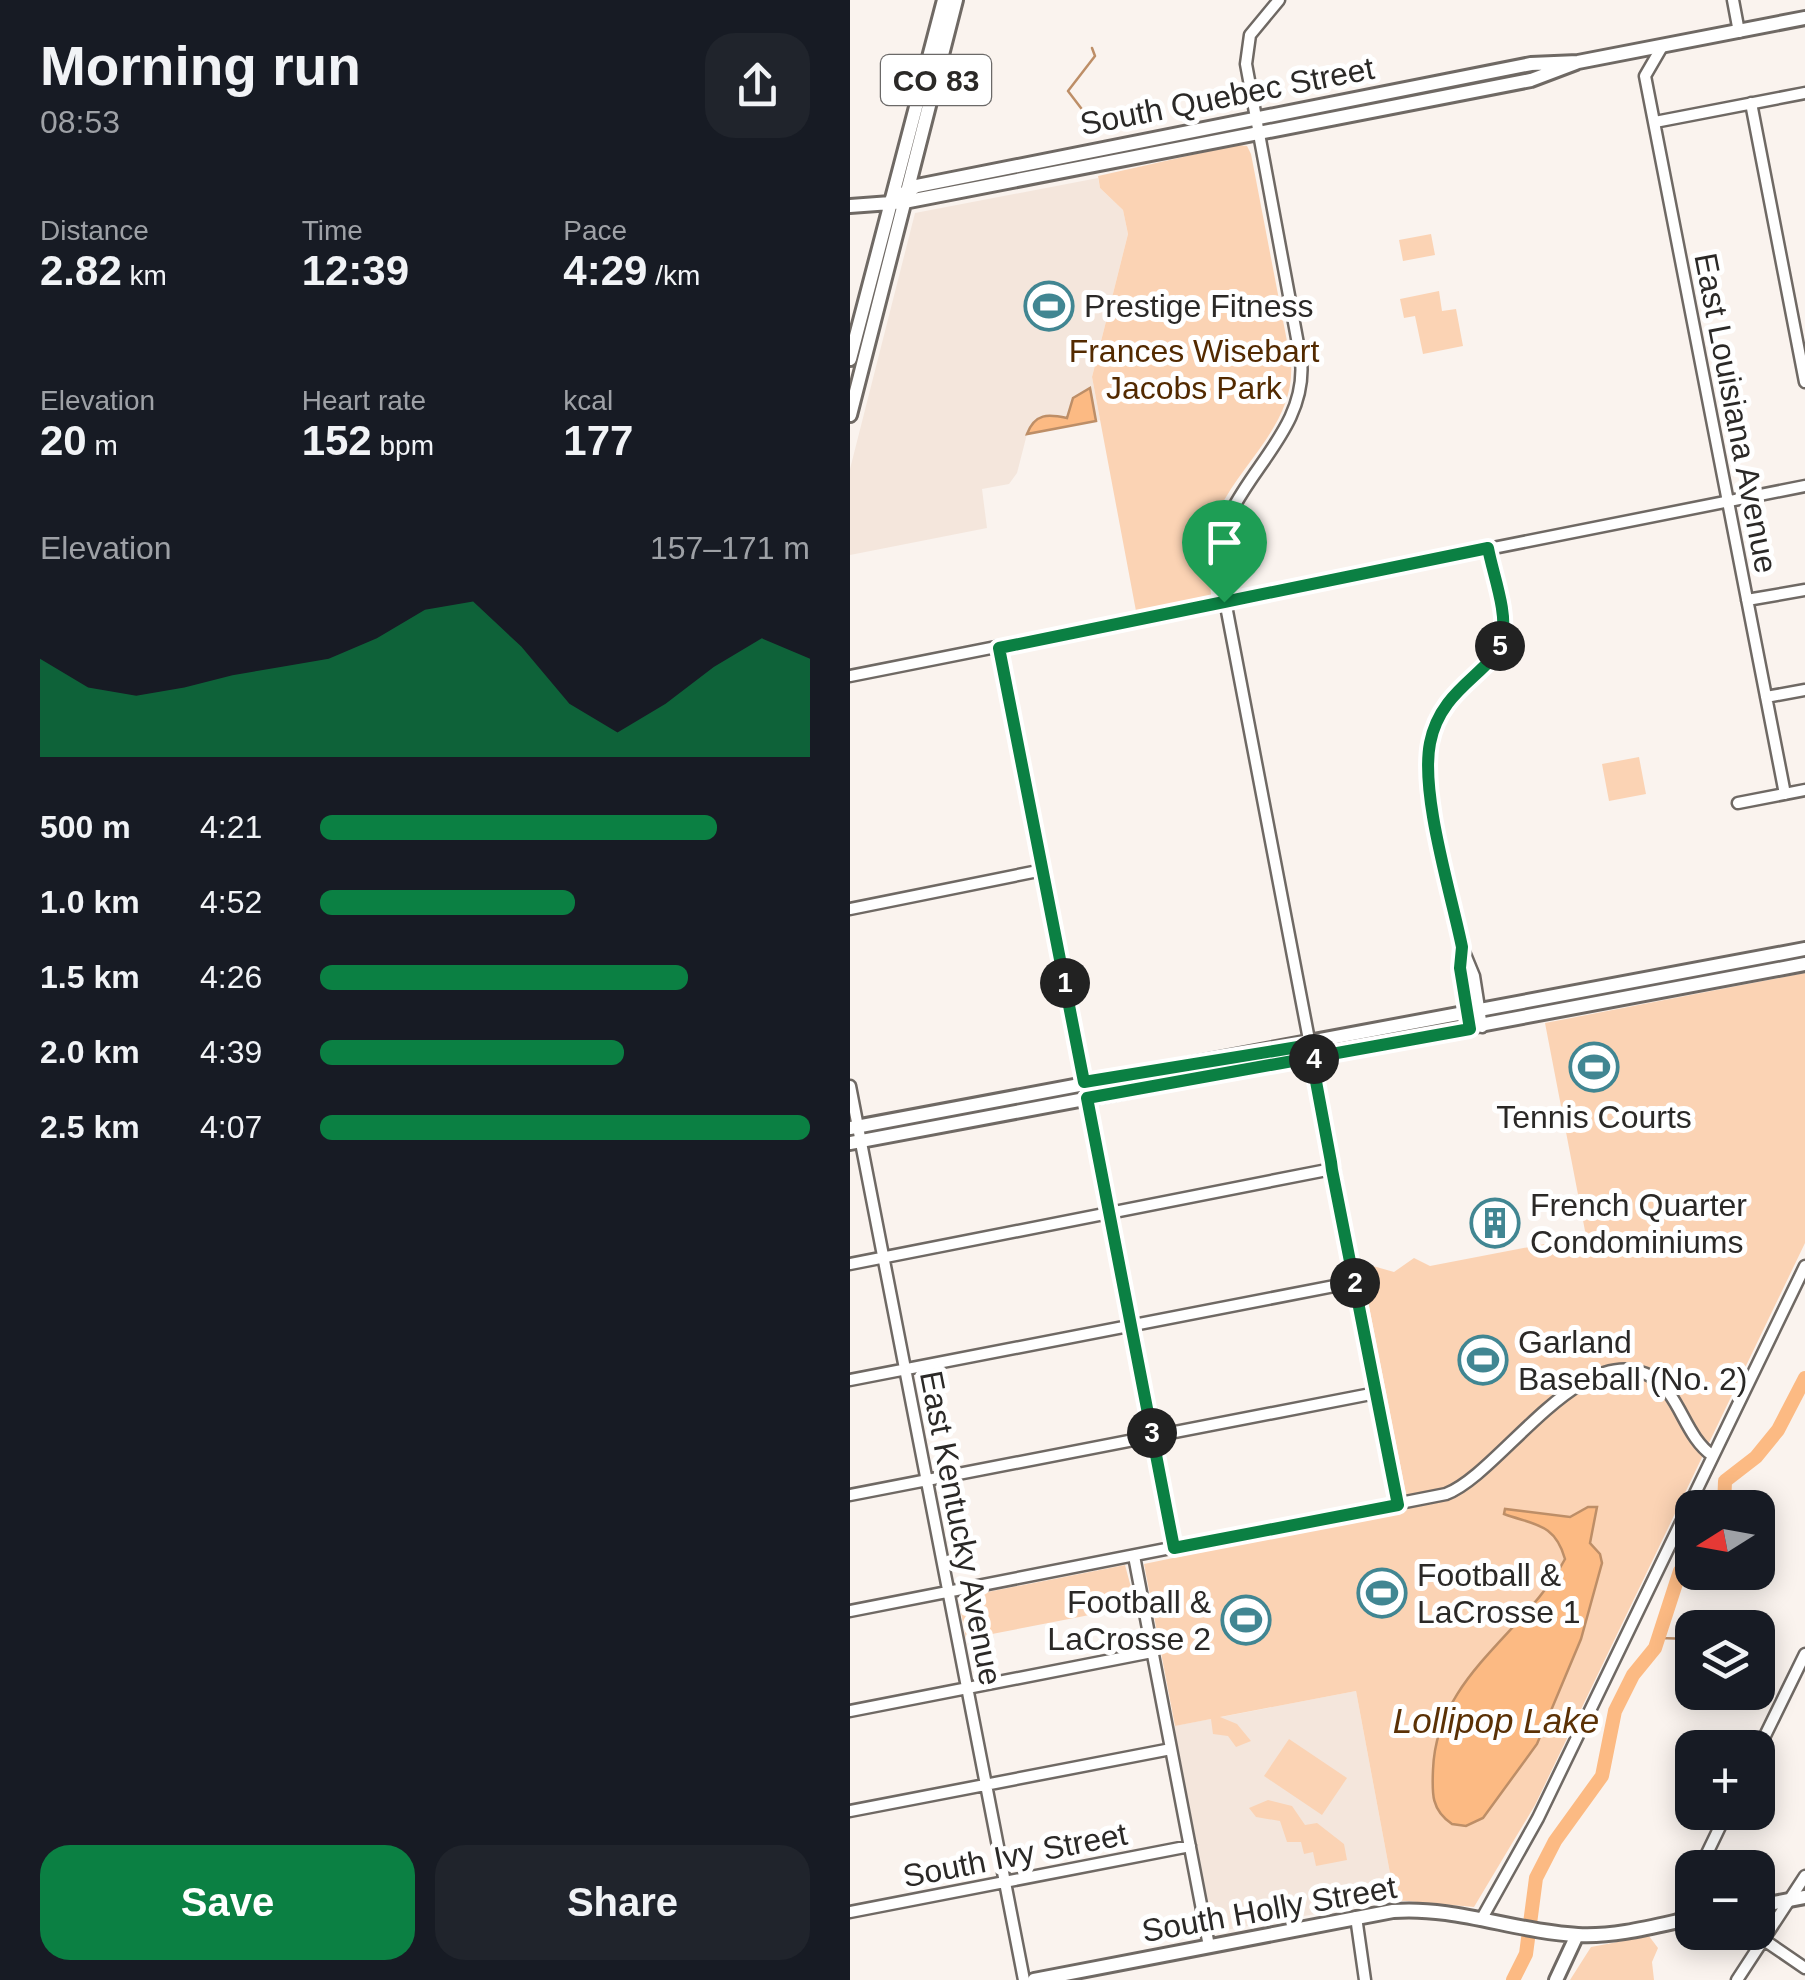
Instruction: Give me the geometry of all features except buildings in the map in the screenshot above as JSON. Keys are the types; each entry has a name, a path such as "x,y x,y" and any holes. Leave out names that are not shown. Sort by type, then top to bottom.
{"main road":[{"name":"CO 83","path":"850,415 944,0"},
{"name":"CO 83","path":"850,359 916,159 956,0"},
{"name":"South Quebec Street","path":"901,197 932,184 1255,118 1531,64 1578,62 1805,18"},
{"name":"South Quebec Street","path":"850,206 1531,80 1578,62"},
{"path":"916,159 932,184"},
{"path":"1475,1021 1805,949"},
{"path":"855,1142 1475,1021 1805,964"},
{"path":"854,1127 1084,1082 1311,1052"},
{"path":"1775,1903 1805,1897"},
{"name":"South Holly Street","path":"1034,1980 1356,1917 1414,1910 1577,1935 1617,1933 1675,1922"},
{"path":"1556,1980 1577,1935"}],"street":[{"path":"1279,0 1255,27 1247,45 1255,118 1302,377 1289,421 1224,526 1218,564 1398,1505"},
{"path":"1733,0 1739,32"},
{"name":"East Louisiana Avenue","path":"1663,46 1645,76 1784,794"},
{"path":"1655,122 1805,93"},
{"path":"1751,103 1805,382"},
{"path":"850,676 1805,486"},
{"path":"1475,1021 1460,968 1462,947 1428,761 1434,729 1447,702 1492,660 1501,643 1502,625 1488,548"},
{"path":"1747,600 1805,590"},
{"path":"999,648 1174,1548"},
{"path":"1766,698 1805,690"},
{"path":"1738,803 1805,790"},
{"path":"850,908 1043,870"},
{"name":"East Kentucky Avenue","path":"850,1086 855,1142 927,1480 1024,1980"},
{"path":"850,1264 1332,1170"},
{"path":"1486,1921 1805,1266"},
{"path":"850,1380 1354,1282"},
{"path":"850,1611 1398,1505 1466,1485 1546,1410 1611,1374 1638,1373 1654,1379 1691,1435 1713,1456"},
{"path":"850,1496 1376,1394"},
{"path":"1134,1556 1210,1946"},
{"path":"850,1711 1152,1652"},
{"path":"1769,1730 1801,1672 1805,1654"},
{"path":"850,1812 1171,1749"},
{"name":"South Ivy Street","path":"850,1912 1190,1846"},
{"path":"1775,1922 1805,1876"},
{"path":"1356,1917 1364,1980"},
{"path":"1775,1948 1805,1968"},
{"path":"1737,1980 1757,1950"}],"shaded area":[{"path":"1098,178 1100,188 1123,210 1128,234 1092,377 1100,420 1027,434 1017,473 1009,484 982,489 987,528 850,555 850,469 915,213"},
{"path":"1356,1691 1395,1900 1214,1932 1174,1726"}],"green space":[{"name":"Frances Wisebart Jacobs Park","path":"1247,146 1251,154 1291,362 1290,385 1275,425 1215,519 1209,547 1211,595 1136,611 1092,377 1128,234 1123,210 1100,188 1098,176"},
{"path":"1431,234 1435,255 1403,261 1399,240"},
{"path":"1439,291 1442,311 1456,309 1463,346 1423,354 1415,316 1404,318 1400,299"},
{"path":"1639,757 1646,794 1609,801 1602,764"},
{"path":"1805,973 1805,1243 1686,1490 1675,1490 1675,1514 1535,1805 1474,1907 1395,1900 1356,1691 1220,1717 1237,1724 1251,1741 1236,1747 1228,1736 1213,1734 1211,1719 1175,1726 1144,1564 1409,1509 1363,1276 1373,1266 1394,1272 1414,1258 1430,1266 1586,1236 1545,1023"},
{"path":"1125,1565 1136,1606 966,1639 959,1602 962,1597"},
{"path":"1289,1739 1347,1778 1322,1815 1264,1776"},
{"path":"1268,1800 1292,1806 1305,1825 1317,1823 1344,1844 1347,1860 1316,1866 1313,1852 1304,1854 1301,1842 1287,1842 1280,1821 1256,1817 1249,1808"},
{"path":"1649,1936 1658,1948 1652,1962 1654,1980 1570,1980 1591,1947"}],"water":[{"path":"1090,388 1096,421 1027,434 1034,422 1043,417 1067,418 1073,398"},
{"name":"Lollipop Lake","path":"1588,1507 1597,1507 1590,1543 1602,1563 1581,1639 1537,1744 1483,1818 1466,1826 1452,1824 1436,1807 1433,1786 1438,1737 1449,1708 1466,1681 1528,1610 1565,1559 1549,1532 1504,1514 1505,1509 1570,1517"}],"waterway":[{"path":"1084,112 1068,91 1095,56 1092,48"},
{"path":"1725,1490 1725,1481 1756,1457 1778,1430 1805,1378"},
{"path":"1513,1980 1526,1954 1536,1878 1555,1841 1602,1776 1615,1711 1633,1675 1655,1648 1675,1586"},
{"path":"1659,1638 1675,1638"}],"place":[{"name":"Prestige Fitness","path":"1049,306"},
{"name":"Tennis Courts","path":"1594,1067"},
{"name":"French Quarter Condominiums","path":"1495,1223"},
{"name":"Garland Baseball (No. 2)","path":"1483,1360"},
{"name":"Football & LaCrosse 1","path":"1382,1593"},
{"name":"Football & LaCrosse 2","path":"1246,1620"}],"route":[{"path":"1224,602 999,648 1084,1082 1310,1045 1312,1060 1332,1170 1398,1505 1174,1548 1087,1098 1312,1060 1470,1029 1460,968 1462,947 1430,784 1429,752 1435,725 1447,702 1465,680 1492,660 1503,632 1488,548 1224,602"}]}
